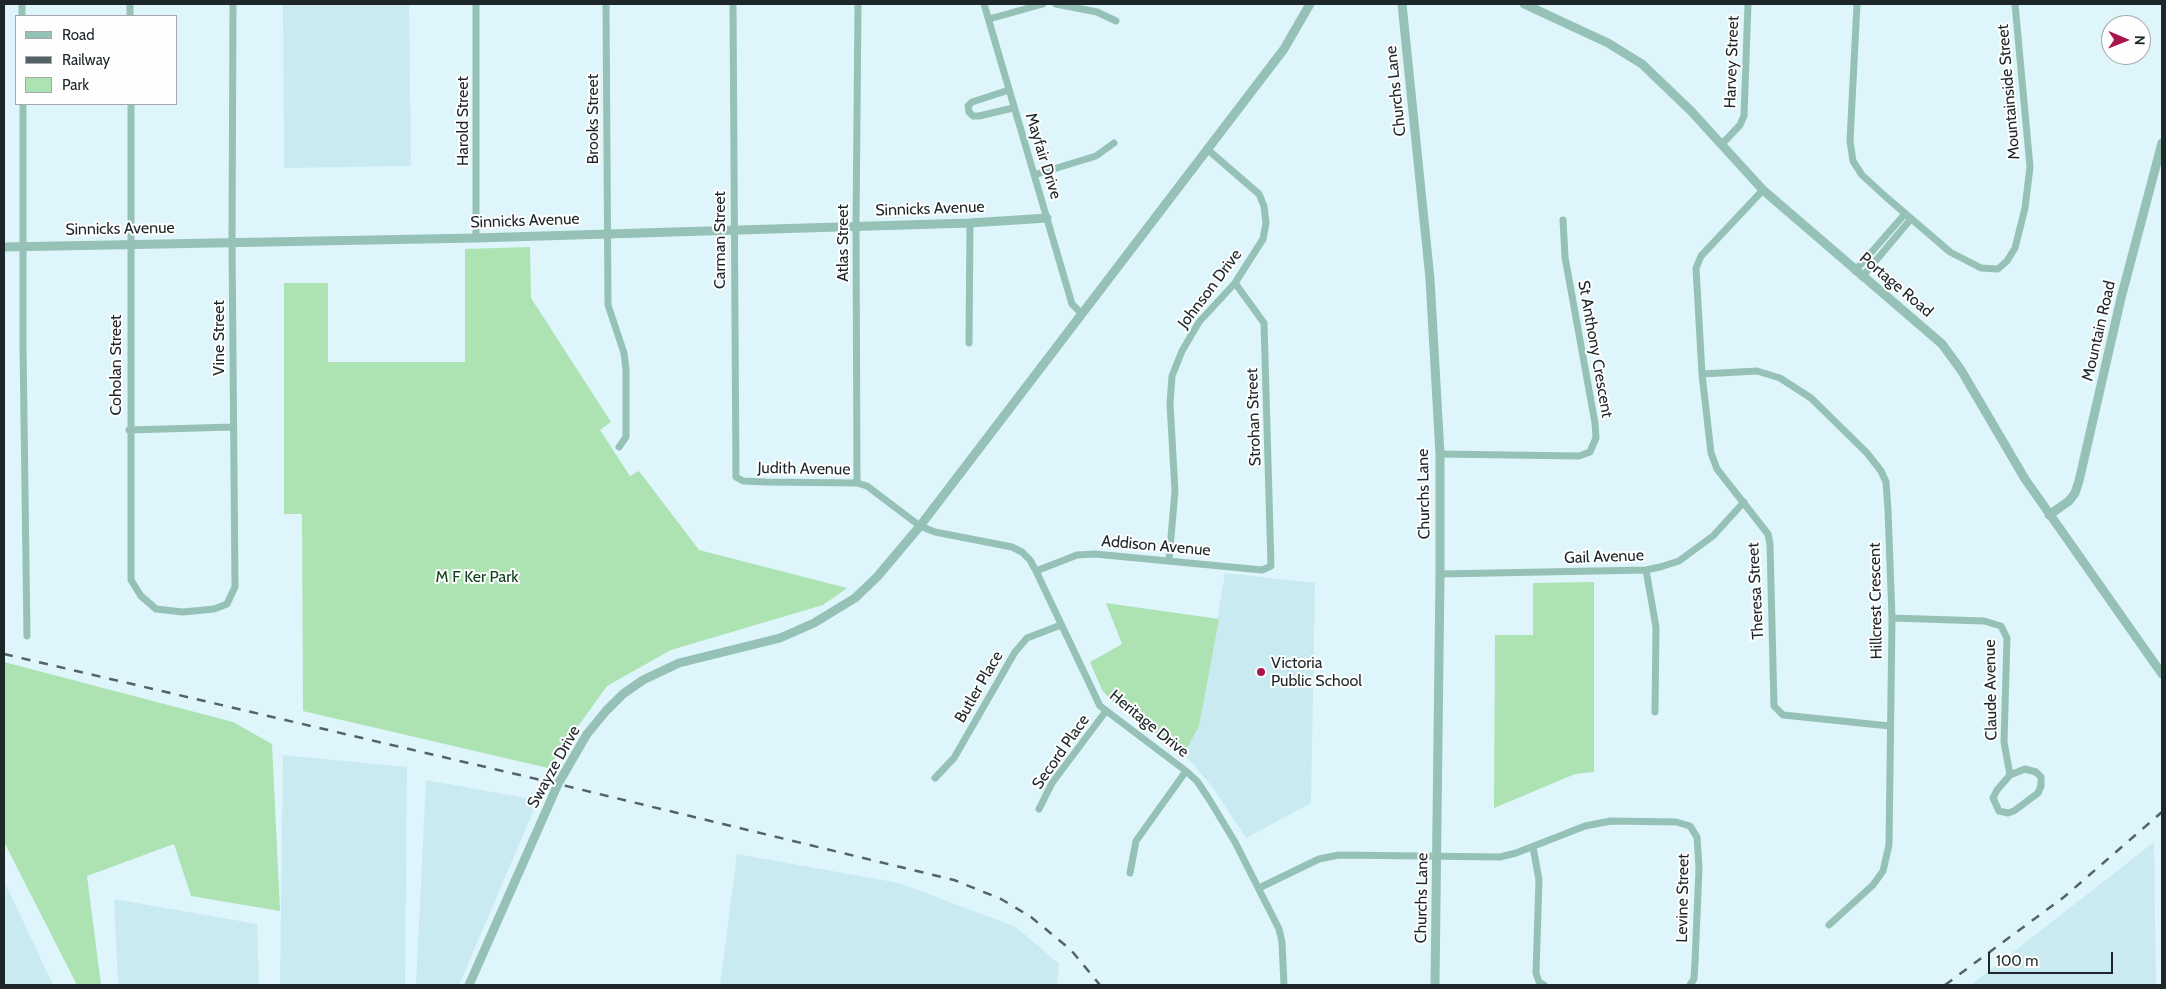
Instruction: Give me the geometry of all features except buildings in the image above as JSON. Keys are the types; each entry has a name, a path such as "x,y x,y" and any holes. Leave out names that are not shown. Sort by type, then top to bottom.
{"street":[{"name":"Vine Street","path":"163,610 183,612 214,609 227,604 235,587 232,4"},
{"name":"Harold Street","path":"476,4 476,238"},
{"name":"Brooks Street","path":"606,4 608,305 620,338 626,370 626,437 619,447"},
{"name":"Carman Street","path":"733,4 736,477"},
{"name":"Atlas Street","path":"857,482 856,227 858,4"},
{"name":"Mayfair Drive","path":"984,4 1072,304 1081,313"},
{"path":"989,19 1043,4"},
{"path":"1056,4 1097,12 1116,21"},
{"name":"Swayze Drive","path":"469,985 558,784 587,734 606,711 623,694 644,680 679,662 780,638 814,623 855,598 877,577 920,526 1284,49 1310,4"},
{"name":"Churchs Lane","path":"1402,4 1430,279 1440,454 1436,985"},
{"name":"Portage Road","path":"1524,4 1608,43 1642,64 1671,90 1763,190 1858,274 1931,334 1953,357 2025,479 2162,674"},
{"name":"Harvey Street","path":"1722,144 1740,125 1744,116 1748,4"},
{"name":"Mountainside Street","path":"1858,4 1850,152 1853,161 1862,175 1908,217 1950,252 1980,268 1998,268 2007,261 2015,248 2025,208 2030,167 2016,4"},
{"path":"1009,90 972,102 968,106 969,112 973,116 979,116 1013,108"},
{"path":"23,105 23,345 27,636"},
{"name":"Coholan Street","path":"131,105 131,580 141,596 156,609 163,610"},
{"path":"1034,175 1096,156 1114,143"},
{"name":"Mountain Road","path":"2049,515 2069,502 2075,493 2079,481 2122,298 2162,143"},
{"name":"Johnson Drive","path":"1169,560 1175,491 1170,404 1172,376 1182,350 1200,322 1235,283 1263,239 1266,223 1264,206 1258,194 1207,149"},
{"name":"Theresa Street","path":"1763,190 1701,256 1696,268 1702,374 1711,453 1717,469 1768,534 1770,544 1774,706 1783,716 1890,726"},
{"path":"1858,274 1908,217"},
{"name":"Sinnicks Avenue","path":"4,247 232,241 476,238 856,227 1047,218"},
{"name":"St Anthony Crescent","path":"1440,454 1579,456 1590,452 1596,438 1595,423 1565,257 1563,220"},
{"path":"969,343 970,223"},
{"name":"Strohan Street","path":"1235,283 1264,323 1272,561"},
{"name":"Hillcrest Crescent","path":"1702,374 1757,371 1780,378 1811,398 1867,453 1881,471 1886,482 1892,618 1889,845 1883,871 1873,885 1829,925"},
{"path":"130,430 233,427"},
{"name":"Judith Avenue","path":"736,477 743,481 766,482 857,482 867,486 920,526"},
{"name":"Gail Avenue","path":"1440,574 1646,570 1679,561 1694,551 1713,536 1744,502"},
{"name":"Heritage Drive","path":"920,526 935,532 1012,547 1022,552 1030,560 1100,706 1198,781 1210,798 1279,928 1282,942 1284,985"},
{"name":"Addison Avenue","path":"1036,571 1077,555 1085,554 1169,560 1262,570 1271,566 1272,561"},
{"path":"1646,570 1656,627 1655,712"},
{"name":"Claude Avenue","path":"1892,618 1984,621 2001,626 2007,638 2004,742 2010,775"},
{"name":"Butler Place","path":"934,778 954,758 1015,652 1027,638 1061,625"},
{"name":"Secord Place","path":"1039,809 1052,783 1106,711"},
{"path":"2025,769 2036,772 2041,777 2042,786 2038,793 2014,811 2008,813 1999,811 1993,798 1997,790 2010,775 2025,769"},
{"path":"1130,873 1136,841 1186,771"},
{"name":"Levine Street","path":"1533,846 1585,826 1611,821 1676,822 1690,826 1697,837 1698,868 1694,979 1690,985"},
{"path":"1259,888 1319,859 1339,855 1500,856 1533,846 1539,880 1536,973 1538,982 1544,985"}],"shaded area":[{"path":"283,4 409,4 411,166 284,168"},
{"name":"Victoria Public School","path":"1225,573 1315,583 1311,803 1246,838 1211,785 1184,754 1199,726"},
{"path":"283,755 407,767 405,985 280,985"},
{"path":"426,780 538,800 459,985 416,985"},
{"path":"2154,842 2156,985 1971,985"},
{"path":"737,854 899,883 1016,927 1059,964 1057,985 720,985"},
{"path":"4,883 10,893 53,985 4,985"},
{"path":"114,899 257,924 259,985 118,985"}],"green space":[{"name":"M F Ker Park","path":"530,247 531,298 611,422 600,430 630,476 639,471 699,550 847,588 823,605 671,650 607,686 548,768 303,711 302,514 284,514 284,283 328,283 328,362 465,362 465,249"},
{"path":"1594,582 1594,772 1575,774 1494,808 1495,635 1533,635 1533,583"},
{"path":"1106,603 1219,619 1199,726 1184,754 1111,700 1102,690 1090,662 1122,644"},
{"path":"4,662 233,722 272,744 280,911 191,896 174,844 87,876 101,985 77,985 4,842"}],"railway":[{"path":"4,654 558,784 954,880 1001,899 1031,917 1071,950 1100,985"},
{"path":"1945,985 2064,897 2162,812"}],"place":[{"name":"Victoria Public School","path":"1261,672"}]}
